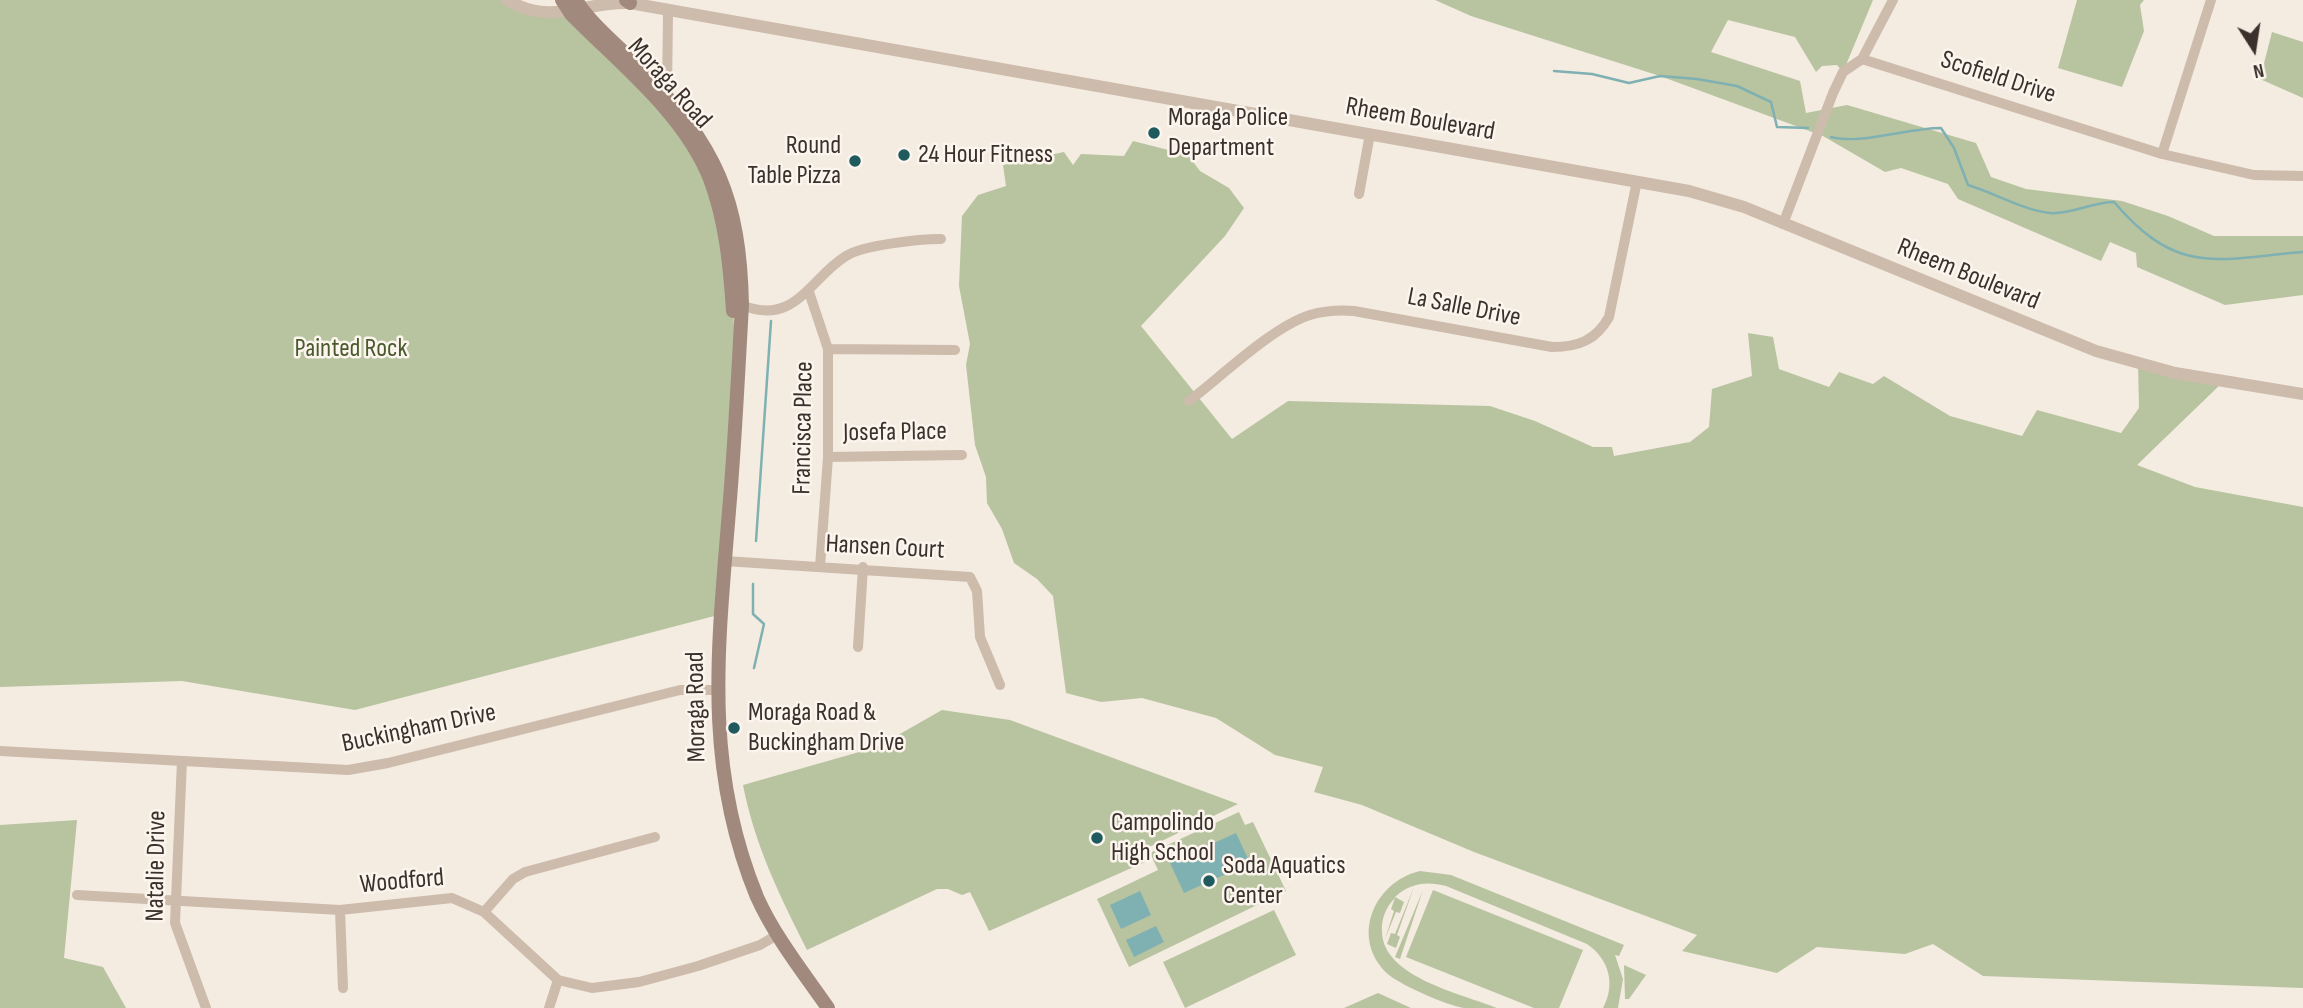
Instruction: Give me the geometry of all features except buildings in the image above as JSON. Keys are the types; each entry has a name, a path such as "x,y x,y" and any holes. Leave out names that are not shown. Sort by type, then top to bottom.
{"main road":[{"name":"Moraga Road","path":"572,5 667,95 704,142 720,173 741,254 742,305 716,690 721,765 728,806 758,898 777,935 828,1008"},
{"name":"Moraga Road","path":"572,5 667,112 695,149 709,178 730,256 737,379"}],"street":[{"name":"Rheem Boulevard","path":"507,0 519,7 555,15 572,5 628,1 1700,194 1783,224 2096,351 2175,373 2303,394"},
{"path":"1783,224 1843,72 1862,59 1893,0"},
{"path":"2162,154 2211,0"},
{"path":"667,95 668,10"},
{"name":"Scofield Drive","path":"1862,59 2162,154 2254,175 2303,176"},
{"path":"1359,194 1370,134"},
{"name":"La Salle Drive","path":"1189,401 1283,328 1310,315 1336,310 1552,347 1585,342 1600,333 1609,317 1637,181"},
{"path":"742,305 753,309 782,308 809,292 847,255 916,239 941,239"},
{"name":"Francisca Place","path":"809,292 828,349 828,457 820,567"},
{"path":"828,349 955,350"},
{"name":"Josefa Place","path":"828,457 962,455"},
{"name":"Hansen Court","path":"725,561 863,567 970,577 977,591 980,637 1000,685"},
{"path":"858,648 863,567"},
{"name":"Buckingham Drive","path":"0,751 348,770 388,764 680,690 716,690"},
{"name":"Natalie Drive","path":"182,761 175,923 206,1008"},
{"path":"484,912 506,887 525,872 654,837"},
{"name":"Woodford","path":"77,895 340,910 452,898 484,912 558,980 592,988 639,982 740,953 777,935"},
{"path":"340,910 343,988"},
{"path":"549,1008 558,980"}],"green space":[{"name":"Painted Rock","path":"0,0 507,0 569,12 695,149 730,256 737,379 722,614 355,710 182,681 0,687"},
{"path":"1435,0 1873,0 1843,72 1837,65 1822,66 1816,72 1795,37 1728,20 1711,52 1800,81 1806,113 1847,105 1976,143 1991,177 2026,189 2122,201 2168,216 2214,236 2303,236 2303,295 2225,305 2137,267 2136,253 2110,242 2101,261 1958,199 1948,184 1901,168 1885,172 1823,136 1660,76 1471,16"},
{"path":"2077,0 2144,0 2140,5 2144,31 2122,87 2058,68"},
{"path":"2272,32 2303,42 2303,98 2260,79"},
{"path":"1133,141 1188,155 1200,171 1229,188 1244,208 1225,236 1141,326 1232,439 1288,401 1490,406 1535,421 1593,447 1612,447 1614,456 1690,442 1709,427 1712,389 1752,376 1748,333 1773,337 1779,369 1829,387 1839,372 1873,384 1884,376 1950,416 2022,436 2037,410 2121,433 2139,408 2138,364 2223,382 2137,465 2195,487 2303,507 2303,988 1983,976 1933,944 1905,954 1817,947 1777,973 1682,951 1697,935 1474,852 1362,805 1314,792 1323,767 1275,755 1216,718 1142,698 1101,702 1066,693 1053,596 1037,579 1014,563 1002,529 987,503 986,477 975,445 966,365 970,344 959,286 962,216 978,195 1006,186 1003,165 1064,152 1073,165 1081,154 1124,156"},
{"path":"942,710 1010,720 1238,804 1141,851 1145,862 989,931 970,892 962,895 948,889 937,889 807,950 761,849 743,785 877,747"},
{"name":"Soda Aquatics Center","path":"1239,812 1245,825 1253,822 1286,891 1129,967 1097,899 1158,870 1150,853"},
{"path":"77,820 64,958 103,967 126,1008 0,1008 0,825"},
{"path":"1420,871 1451,875 1624,945 1619,956 1615,955 1623,979 1618,1008 1603,1008 1609,990 1608,973 1601,957 1587,944 1439,884 1413,886 1395,897 1404,902 1400,913 1396,912 1385,939 1394,911 1391,909 1395,898 1385,914 1382,932 1386,948 1395,961 1427,982 1497,1008 1456,1006 1414,989 1389,975 1377,961 1370,946 1372,914 1390,887 1404,877"},
{"path":"1414,887 1397,935 1400,937 1396,948 1387,944 1391,933 1395,934"},
{"path":"1423,890 1400,959 1395,957"},
{"path":"1433,890 1583,950 1559,1008 1534,1008 1406,957"},
{"path":"1274,910 1296,955 1185,1008 1163,962"},
{"path":"1624,965 1646,975 1629,999 1625,999"},
{"path":"1378,993 1411,1008 1344,1008"}],"water":[{"path":"1236,833 1250,863 1184,893 1170,863"},
{"path":"1140,891 1151,915 1121,929 1110,905"},
{"path":"1156,926 1164,942 1134,957 1126,940"}],"waterway":[{"path":"1554,71 1592,74 1629,83 1660,76 1737,86 1771,102 1777,127 1808,128"},
{"path":"1831,137 1870,138 1941,128 1954,148 1968,185 2029,208 2058,213 2114,202 2137,226 2158,242 2179,253 2200,258 2246,258 2303,252"},
{"path":"756,541 771,321"},
{"path":"753,584 753,614 764,624 754,668"}],"place":[{"name":"Moraga Police Department","path":"1154,133"},
{"name":"24 Hour Fitness","path":"904,155"},
{"name":"Round Table Pizza","path":"855,161"},
{"name":"Moraga Road & Buckingham Drive","path":"734,728"},
{"name":"Campolindo High School","path":"1097,838"},
{"name":"Soda Aquatics Center","path":"1209,881"}]}
